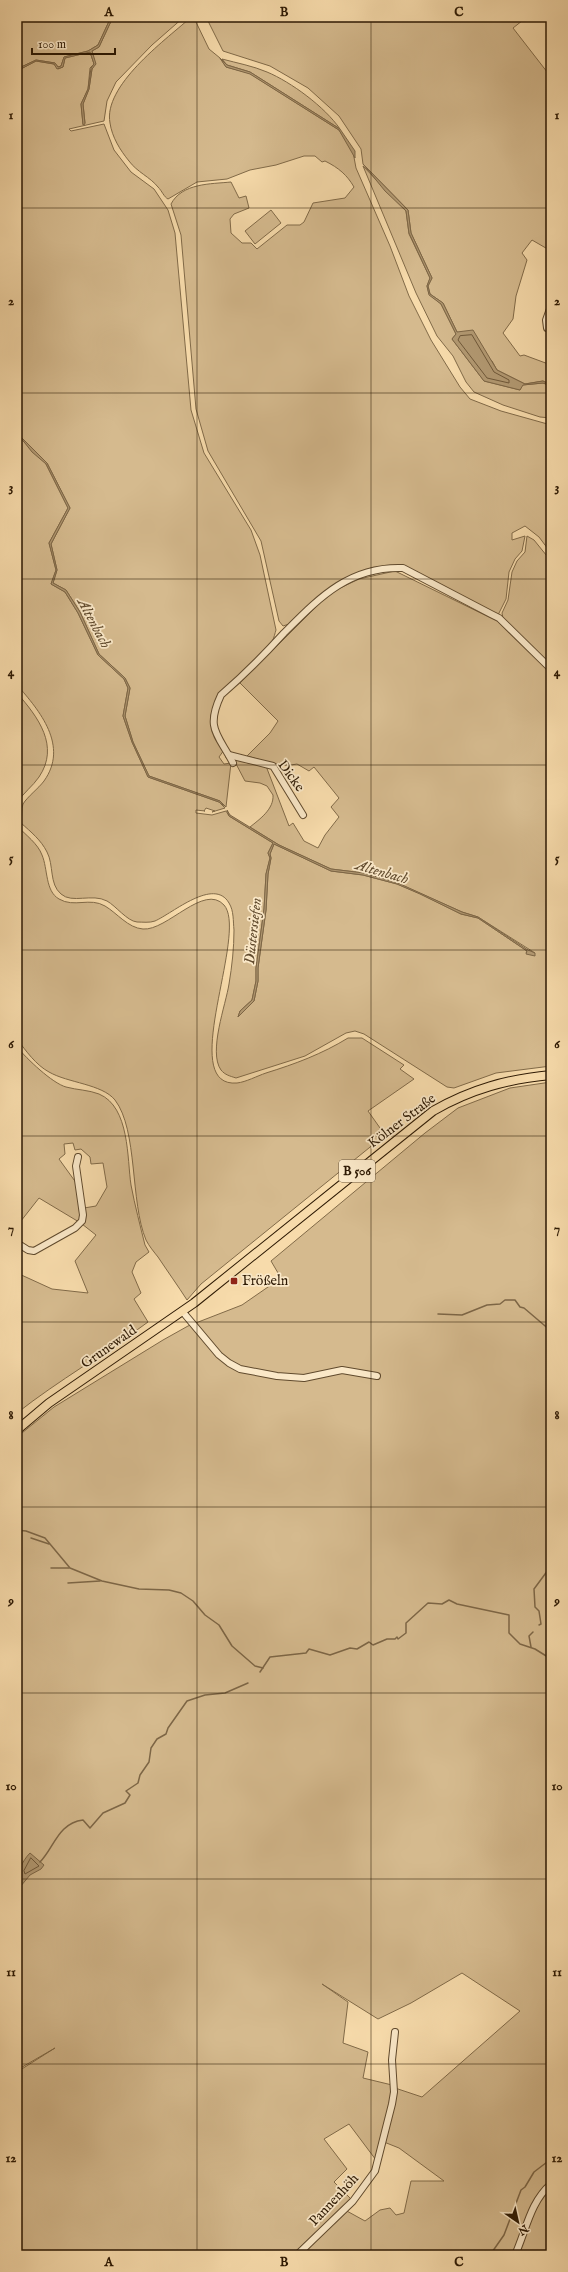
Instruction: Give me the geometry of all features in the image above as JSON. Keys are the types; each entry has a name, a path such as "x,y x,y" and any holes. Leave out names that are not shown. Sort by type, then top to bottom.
{"main road":[{"name":"Kölner Straße","path":"188,1307 433,1111 456,1098 478,1089 526,1078 551,1075"},
{"name":"Grunewald","path":"17,1430 43,1408 188,1307"}],"street":[{"path":"547,328 546,320 551,306"},
{"path":"233,763 215,731 213,720 221,695 237,682 322,595 345,580 372,571 390,568 403,568 499,618 551,668"},
{"name":"Dicke","path":"229,755 273,766 303,815"},
{"path":"17,1243 28,1250 34,1251 79,1225 83,1216 76,1166 78,1157"},
{"path":"188,1307 219,1355 229,1363 240,1368 277,1376 304,1378 342,1370 377,1376"},
{"name":"Pannenhöh","path":"297,2255 360,2192 372,2176 379,2155 393,2095 392,2060 395,2032"},
{"path":"516,2255 536,2203 551,2184"}],"shaded area":[{"path":"17,17 111,17 98,45 88,51 64,57 61,66 58,67 55,63 36,60 17,69"},
{"path":"113,17 184,17 152,45 116,82 107,101 104,121 69,129 71,131 104,124 114,150 131,172 154,189 168,210 175,233 191,410 204,453 251,530 260,555 276,630 272,642 225,689 217,700 212,711 211,721 214,732 224,750 219,757 224,764 231,763 226,807 220,801 149,776 133,742 125,716 130,688 125,678 99,654 80,612 66,590 53,583 57,570 51,544 70,508 47,463 17,433 17,71 36,61 54,64 58,69 63,67 65,58 90,52 94,64 90,68 88,89 81,104 83,124 85,123 83,104 89,89 92,69 95,64 92,51 99,47"},
{"path":"206,17 527,17 513,28 551,77 551,251 532,240 522,253 527,260 516,296 513,319 503,333 520,356 524,355 551,365 551,384 543,381 525,384 497,370 492,361 457,332 443,303 430,294 428,286 432,278 411,233 408,210 363,164 361,149 339,116 308,88 270,66 223,51"},
{"path":"189,19 195,20 209,49 220,58 226,67 249,73 339,130 353,152 356,168 390,246 409,296 431,340 460,387 470,399 501,411 551,425 551,553 539,537 525,526 512,533 512,540 525,536 522,551 515,559 509,572 506,599 498,615 406,567 384,566 357,573 335,584 317,598 289,624 283,626 279,621 261,541 208,451 196,409 181,235 171,204 176,197 190,188 206,184 231,182 239,198 246,196 249,208 234,214 230,219 231,233 242,243 251,243 257,249 287,225 300,225 304,222 313,203 345,198 354,187 345,175 334,166 325,161 322,162 315,156 304,156 276,165 250,170 227,179 197,182 168,199 155,183 132,165 120,148 111,128 110,109 116,94 125,80 138,65"},
{"path":"222,59 251,66 276,76 317,104 326,112 340,129 250,72 227,65"},
{"path":"363,166 406,211 409,234 430,278 427,286 429,294 441,304 456,334 452,339 484,381 520,390 522,385 543,383 551,386 551,418 540,417 503,405 474,392 466,382 453,356 437,336 416,293"},
{"path":"271,210 281,223 255,244 245,231"},
{"path":"17,435 46,464 68,508 49,543 56,570 51,584 65,592 78,613 98,655 124,679 128,688 123,716 132,742 148,777 219,802 225,808 212,812 215,811 206,808 204,811 196,810 196,813 212,815 226,811 229,816 273,843 268,853 270,858 266,874 264,909 256,968 256,981 252,1000 240,1011 238,1017 254,1001 258,981 258,968 266,910 268,874 271,858 270,854 274,844 331,871 363,875 397,884 421,894 461,914 478,918 527,951 526,953 535,953 478,917 462,912 397,883 364,873 331,869 279,845 250,827 269,809 273,800 273,795 267,786 260,783 245,781 234,760 236,758 248,763 266,766 289,826 293,823 304,841 318,848 325,835 339,817 331,807 339,798 314,767 309,771 297,764 285,765 247,756 270,733 278,721 240,683 322,601 336,590 359,579 395,571 499,622 551,672 551,1066 496,1073 454,1088 447,1087 364,1034 355,1031 346,1033 305,1056 236,1078 230,1076 221,1070 217,1062 216,1052 219,1028 232,964 234,930 232,909 229,903 222,896 214,894 204,895 193,899 155,921 137,922 129,919 107,901 95,898 66,897 57,890 53,880 49,857 45,848 39,840 21,823 23,804 44,781 51,768 54,755 53,742 42,718 17,685"},
{"path":"527,536 534,540 551,561 551,665 503,618 502,613 508,600 512,572 517,561 525,552"},
{"path":"17,693 39,722 44,732 47,743 47,754 45,765 39,777 17,803"},
{"path":"17,826 38,847 44,861 51,891 59,899 65,902 99,903 132,926 143,929 153,928 196,903 206,900 216,900 224,905 229,921 228,945 213,1036 213,1061 220,1078 237,1083 308,1058 348,1038 362,1038 404,1065 400,1069 414,1079 368,1111 385,1135 201,1284 187,1300 146,1240 141,1224 138,1206 131,1147 122,1113 115,1100 102,1090 57,1076 44,1069 17,1039"},
{"path":"17,1047 33,1064 60,1085 99,1094 109,1101 117,1110 125,1135 131,1185 136,1208 145,1245 149,1252 136,1262 132,1272 141,1293 134,1299 148,1322 49,1389 17,1413 17,1273 52,1289 88,1293 75,1261 96,1235 82,1224 84,1208 96,1206 107,1187 103,1163 91,1164 90,1157 81,1149 75,1150 73,1143 64,1144 65,1154 59,1159 77,1184 80,1218 79,1222 39,1198 17,1226"},
{"path":"551,1082 551,2255 299,2255 345,2210 365,2221 380,2210 390,2208 396,2215 404,2213 411,2181 444,2181 399,2148 384,2142 395,2088 422,2097 520,2011 462,1973 411,2003 378,2019 322,1984 348,2002 343,2043 368,2052 363,2078 392,2085 392,2091 376,2160 349,2124 324,2139 347,2169 334,2182 352,2200 295,2255 17,2255 17,2072 55,2048 17,2070 17,1437 54,1407 163,1340 188,1326 242,1305 281,1278 271,1261 425,1133 458,1108 510,1088"}],"water":[{"path":"111,17 113,17 99,47 92,51 96,64 92,69 89,89 83,104 85,124 83,125 81,104 88,89 91,68 94,64 90,52 65,58 63,67 57,69 54,64 36,61 17,71 17,69 36,60 55,63 58,67 61,66 64,57 88,51 98,45"},
{"path":"220,58 227,65 250,72 340,129 355,151 355,158 339,130 250,74 226,67"},
{"path":"363,164 408,210 411,233 432,278 428,286 430,294 443,303 457,332 473,330 497,370 525,384 543,381 551,386 543,383 523,385 520,390 484,381 452,339 456,334 441,304 429,295 427,286 430,278 409,233 406,211 385,191"},
{"path":"17,433 47,463 70,508 51,544 57,570 53,583 66,590 80,612 99,654 125,678 130,688 125,716 133,742 149,776 220,801 226,807 219,802 148,777 132,742 123,716 128,688 124,679 98,655 78,613 65,592 51,584 56,570 49,543 68,508 46,464 32,452"},
{"path":"227,810 230,815 279,845 331,869 364,873 398,883 462,912 478,917 528,950 535,953 535,956 526,954 527,951 478,918 461,914 397,884 363,875 331,871 274,844 270,854 271,858 268,874 266,910 258,968 258,981 254,1001 238,1017 240,1011 252,1000 256,981 256,968 264,909 266,874 270,858 268,853 273,843 229,816"},
{"path":"30,1853 44,1865 41,1869 30,1875 20,1887 17,1885 17,1881 20,1868"}],"waterway":[{"path":"438,1314 462,1315 487,1305 500,1304 505,1300 515,1300 520,1307 524,1308 551,1331"},
{"path":"17,1530 26,1531 45,1538 70,1568 102,1581 139,1589 169,1590 181,1593 193,1601 205,1615 219,1625 232,1646 255,1666 263,1668"},
{"path":"31,1538 49,1544"},
{"path":"539,1625 541,1624 539,1611 535,1607 534,1589 551,1566"},
{"path":"51,1568 69,1568"},
{"path":"68,1583 100,1581"},
{"path":"260,1672 270,1657 306,1653 309,1649 330,1655 350,1648 357,1649 369,1642 373,1645 387,1639 395,1639 397,1637 398,1639 406,1633 406,1623 428,1603 442,1604 449,1600 457,1604 509,1615 509,1633 520,1644 535,1649 551,1659"},
{"path":"531,1647 529,1636 533,1632"},
{"path":"40,1862 57,1837 68,1826 83,1820 90,1828 103,1813 125,1803 130,1795 126,1791 138,1783 140,1775 149,1762 151,1748 157,1739 166,1734 168,1728 187,1701 205,1695 225,1693 248,1683"},
{"path":"17,1934 20,1927 20,1886"},
{"path":"490,2255 504,2235 521,2190 525,2187 534,2172 551,2159"}],"place":[{"name":"Frößeln","path":"234,1281"}],"water label":[{"name":"Altenbach","path":"94,623"},
{"name":"Altenbach","path":"382,872"},
{"name":"Düstersiefen","path":"253,931"}]}
